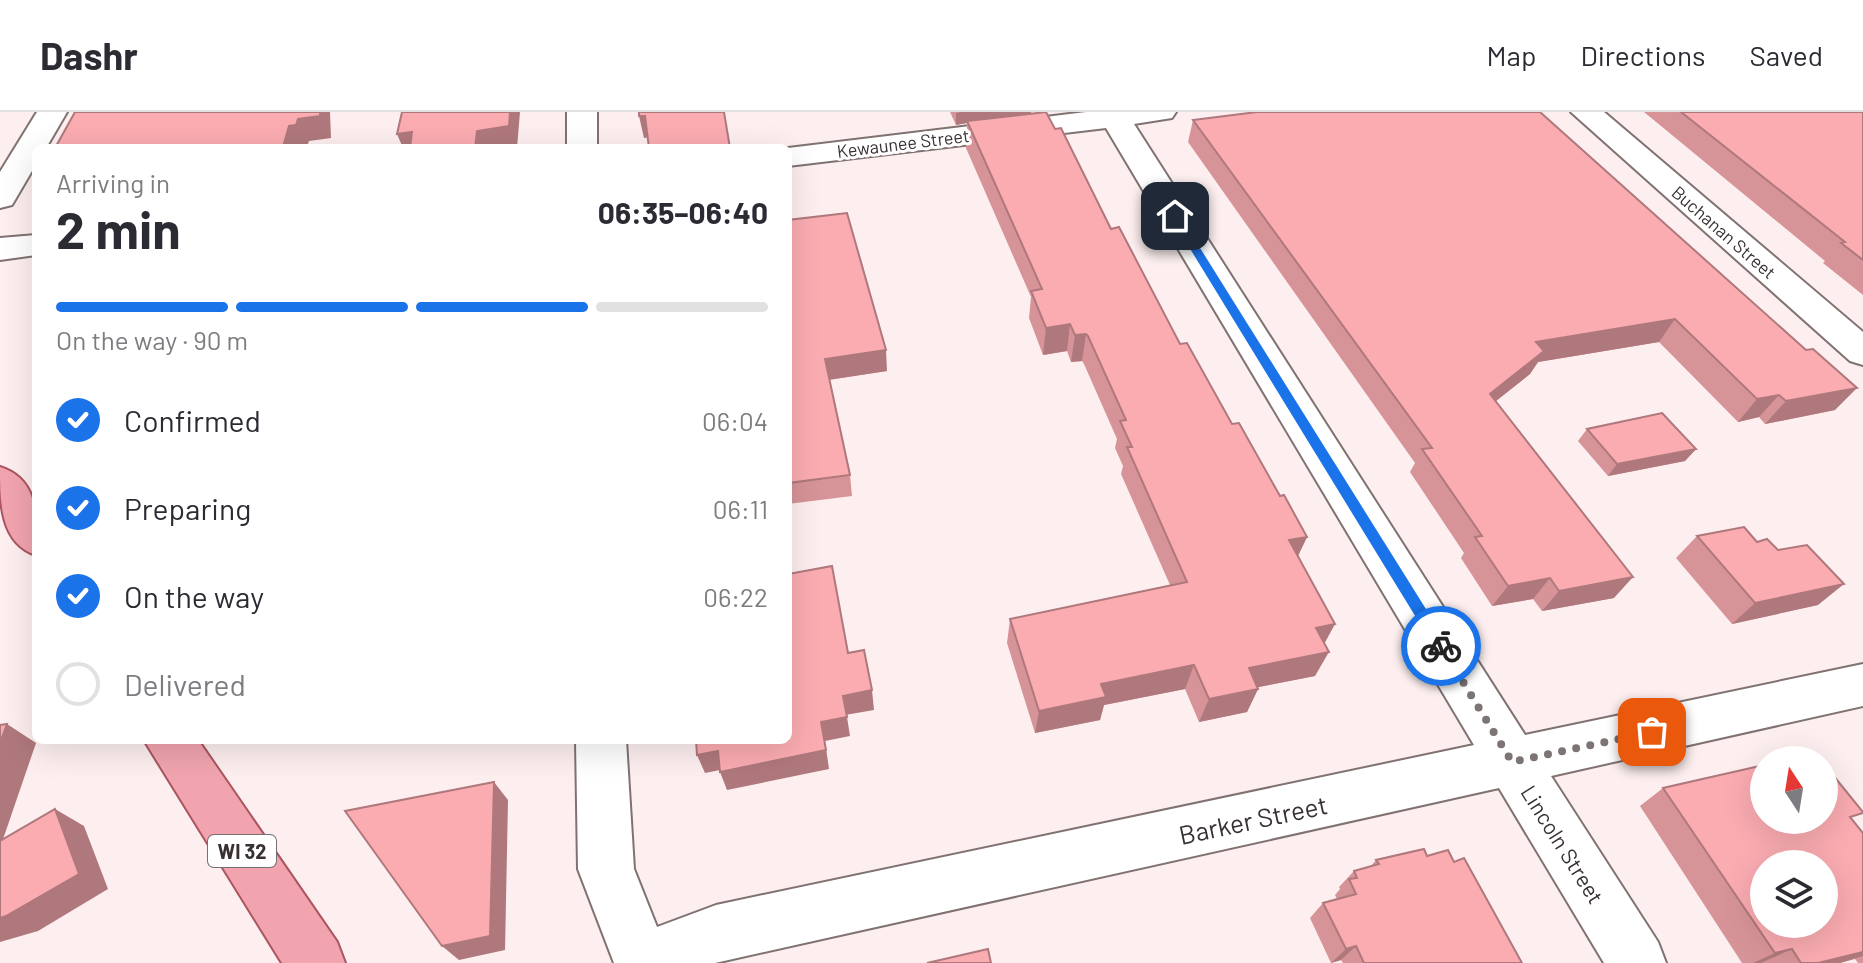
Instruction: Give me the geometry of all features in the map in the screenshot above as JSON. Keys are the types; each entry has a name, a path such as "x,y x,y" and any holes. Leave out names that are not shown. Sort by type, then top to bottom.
{"main road":[{"path":"0,483 32,532"},
{"name":"WI 32","path":"172,744 316,963"}],"street":[{"path":"33,144 52,112"},
{"path":"582,112 582,144"},
{"name":"Kewaunee Street","path":"792,156 1113,115 1161,112"},
{"name":"Buchanan Street","path":"1586,112 1863,352"},
{"name":"Lincoln Street","path":"1113,115 1637,963"},
{"path":"0,198 32,145"},
{"path":"0,249 32,245"},
{"name":"Barker Street","path":"645,963 716,934 1863,685"},
{"path":"601,744 606,869 645,963"}],"building":[{"path":"75,112 320,112 320,116 298,119 296,125 289,126 284,144 57,144"},
{"path":"402,112 510,112 509,126 477,131 475,144 410,144 412,132 397,134"},
{"path":"639,112 724,112 729,144 648,144 645,116 639,116"},
{"path":"1046,112 1055,129 1061,128 1111,229 1119,227 1180,344 1187,343 1232,424 1239,423 1307,537 1289,540 1335,624 1316,628 1329,652 1249,668 1258,689 1209,699 1194,665 1101,684 1106,697 1039,711 1010,619 1187,582 1127,447 1132,447 1120,421 1126,420 1088,336 1075,335 1070,324 1046,328 1031,291 1042,289 967,121"},
{"path":"1257,112 1540,112 1806,350 1813,349 1857,388 1786,401 1779,395 1757,399 1675,319 1536,342 1544,351 1490,394 1633,577 1559,591 1550,578 1508,586 1475,537 1482,536 1422,449 1432,448 1193,120"},
{"path":"1681,112 1863,112 1863,260 1841,243 1845,242"},
{"path":"847,213 886,350 825,359 850,475 792,482 792,220"},
{"path":"1662,413 1696,449 1617,464 1587,429"},
{"path":"1744,527 1757,542 1767,539 1778,550 1807,545 1844,584 1755,603 1697,536"},
{"path":"832,566 848,653 864,650 872,690 843,696 847,717 821,722 826,750 720,772 718,751 697,755 696,744 792,744 792,573"},
{"path":"7,724 0,743 0,725"},
{"path":"1750,768 1750,834 1838,834 1838,781 1863,812 1850,817 1863,833 1863,952 1818,963 1801,963 1792,949 1775,953 1765,938 1838,938 1838,850 1750,850 1750,916 1663,788"},
{"path":"494,782 490,936 442,946 345,811"},
{"path":"55,809 79,874 0,918 0,841"},
{"path":"1424,849 1427,856 1448,850 1454,862 1464,858 1522,963 1364,963 1356,946 1346,949 1323,903 1356,894 1349,879 1357,878 1354,871 1379,864 1376,860"},
{"path":"988,949 991,963 927,963"}],"way so far":[{"path":"1441,646 1512,762 1652,732"}],"route":[{"path":"1175,216 1441,646"}]}
